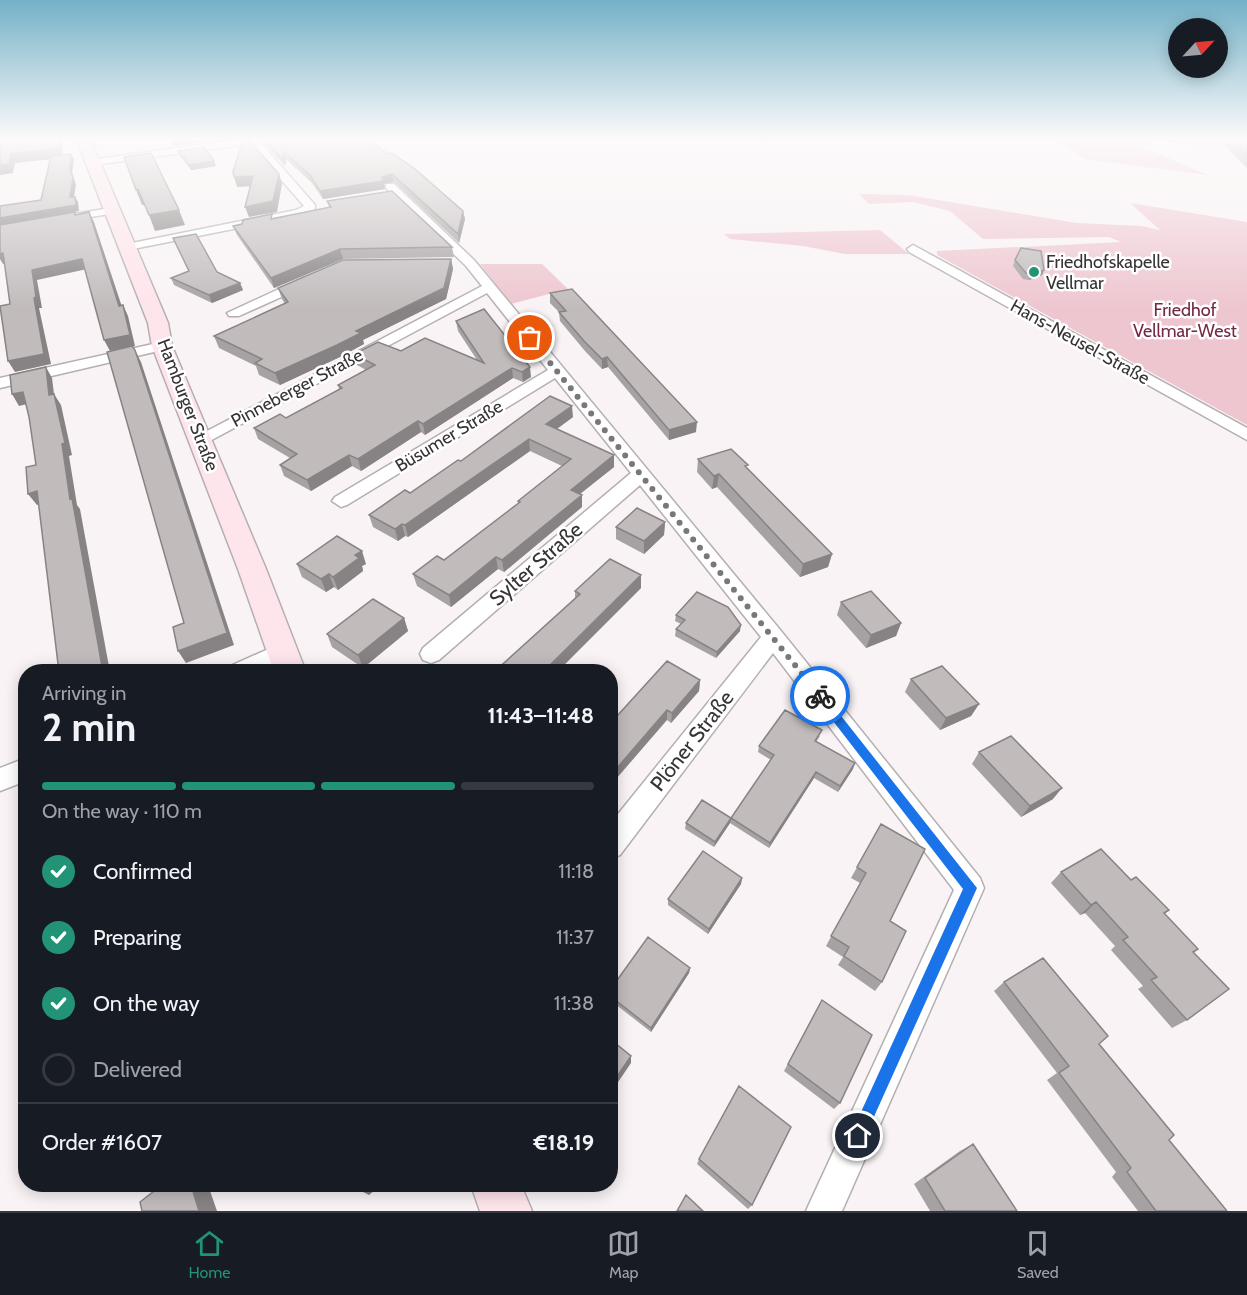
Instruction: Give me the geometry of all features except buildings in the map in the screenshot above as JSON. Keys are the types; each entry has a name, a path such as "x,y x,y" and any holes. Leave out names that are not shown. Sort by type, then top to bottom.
{"street":[{"name":"Hamburger Straße","path":"105,195 158,323 162,346 286,662"},
{"path":"127,248 299,213 317,206 306,195"},
{"path":"395,195 489,287 773,637 970,888 824,1211"},
{"path":"44,222 111,211"},
{"name":"Hans-Neusel-Straße","path":"913,249 1247,435"},
{"path":"234,313 321,274"},
{"name":"Pinneberger Straße","path":"200,439 489,287"},
{"path":"0,383 162,346"},
{"name":"Büsumer Straße","path":"341,501 557,371"},
{"name":"Sylter Straße","path":"431,654 641,474"},
{"name":"Plöner Straße","path":"618,836 773,637"},
{"path":"0,780 18,772"},
{"path":"499,1192 506,1211"}],"green space":[{"name":"Friedhof Vellmar-West","path":"860,195 908,195 1077,223 1141,226 1160,230 1130,203 1247,222 1247,425 937,255 937,251 1121,242 1109,237 983,239 950,211 913,202 869,204"},
{"path":"880,230 909,254 845,254 803,246 730,239 724,234"},
{"path":"480,264 542,264 568,289 511,304"}],"way so far":[{"path":"530,338 820,696"}],"place":[{"name":"Friedhofskapelle Vellmar","path":"1034,272"}],"route":[{"path":"820,696 970,888 858,1136"}]}
